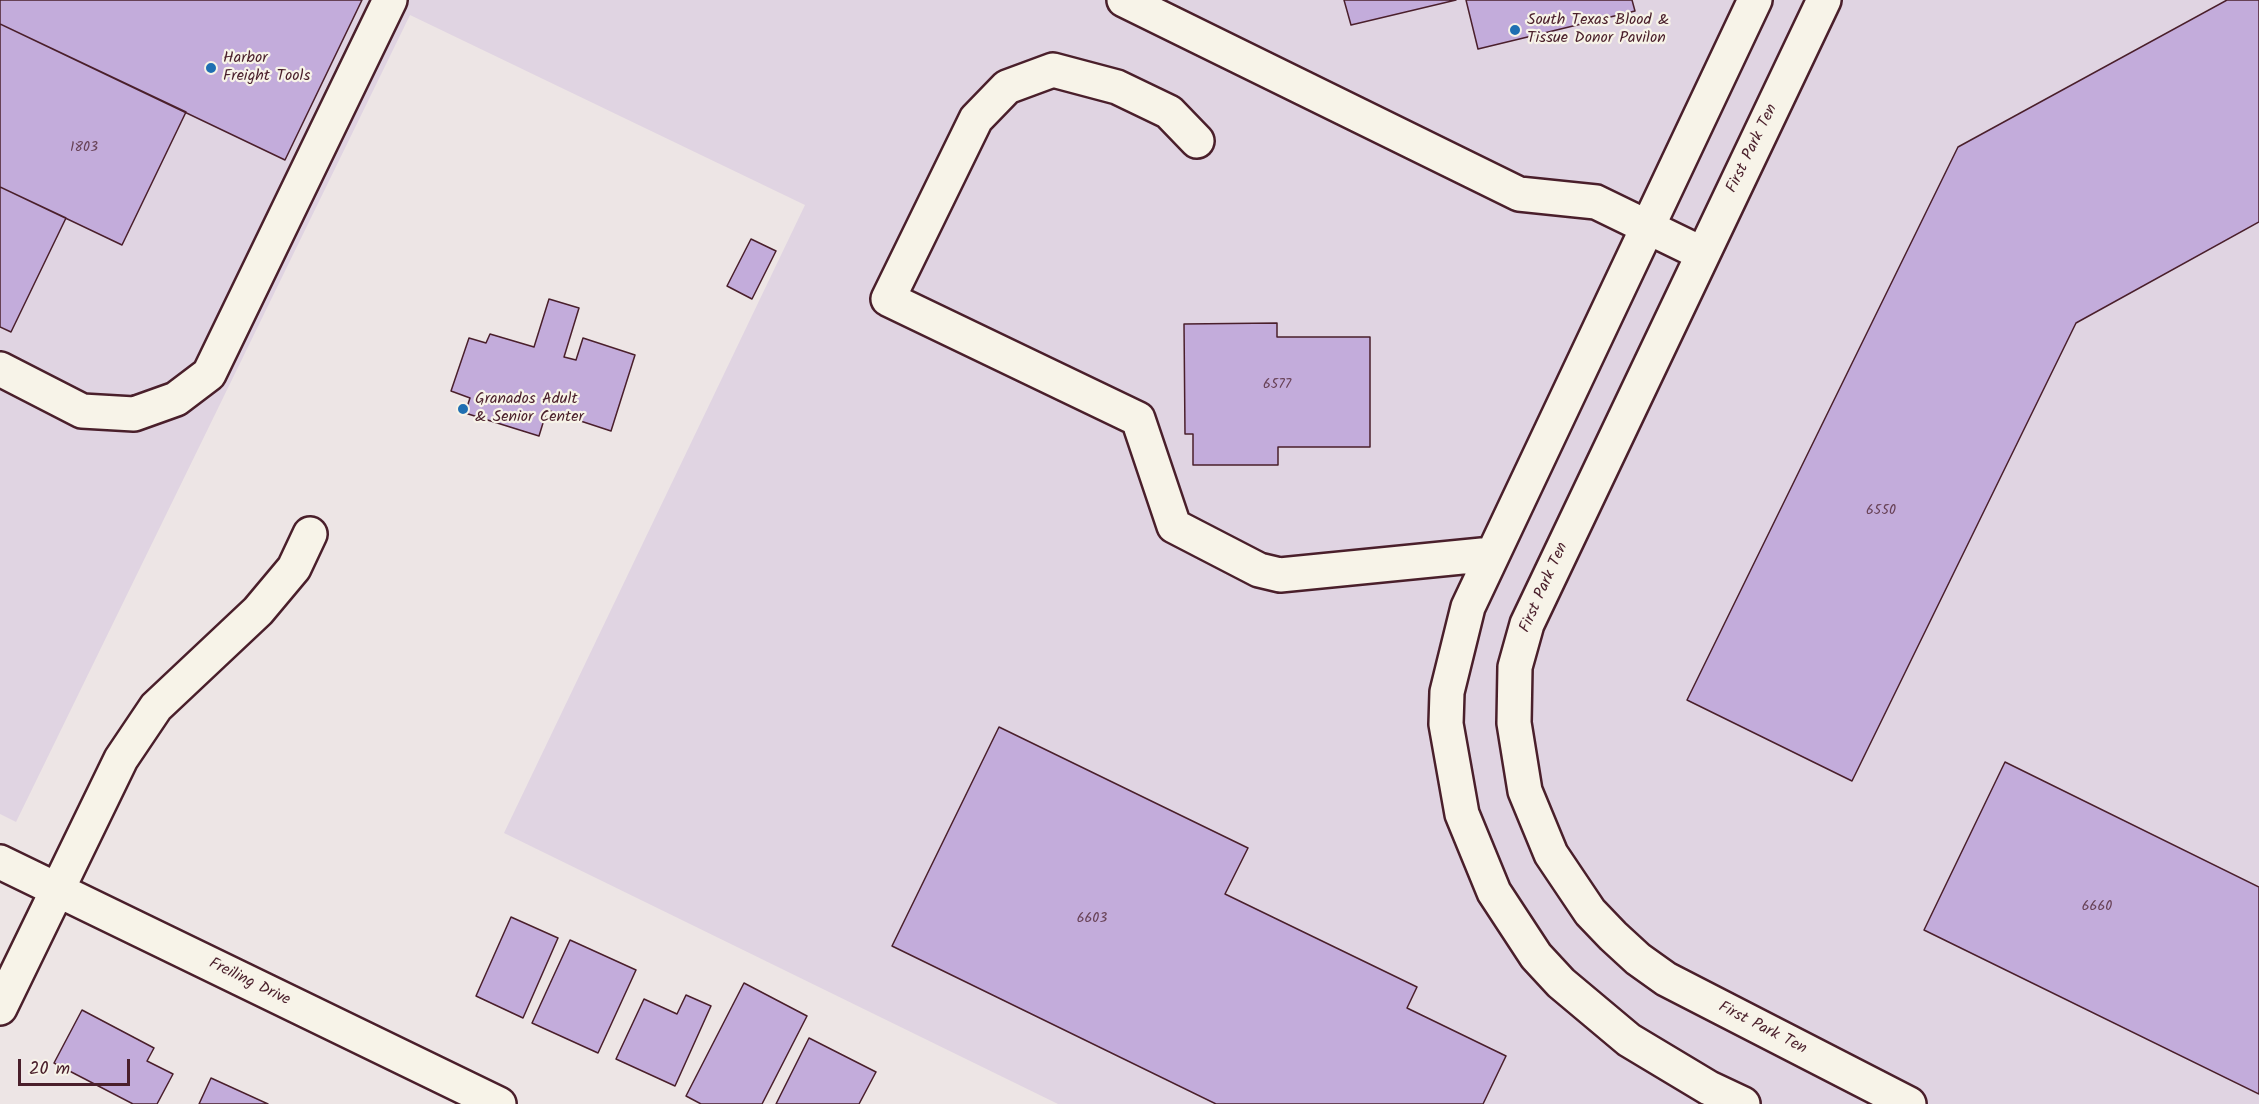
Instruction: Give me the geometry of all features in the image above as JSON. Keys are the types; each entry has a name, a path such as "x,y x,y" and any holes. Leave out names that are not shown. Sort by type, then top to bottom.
{"street":[{"path":"0,369 82,411 134,414 176,399 209,375 390,0"},
{"path":"1124,0 1519,194 1596,202 1703,254"},
{"path":"1743,1104 1709,1088 1629,1040 1562,983 1536,956 1494,892 1461,814 1446,724 1447,692 1468,607 1755,0"},
{"name":"First Park Ten","path":"1824,0 1527,624 1515,667 1514,723 1525,791 1551,854 1590,912 1638,959 1666,979 1697,996 1909,1104"},
{"path":"1197,141 1169,112 1117,87 1053,70 1007,87 976,119 888,299 1138,418 1174,526 1259,570 1280,575 1492,554"},
{"path":"0,1008 121,759 156,707 258,611 294,568 310,534"},
{"name":"Freiling Drive","path":"0,862 499,1104"}],"shaded area":[{"path":"0,0 2259,0 2259,1104 1058,1104 504,833 805,205 410,15 16,822 0,814"}],"building":[{"name":"Harbor Freight Tools","path":"0,0 362,0 285,160 0,24"},
{"path":"1344,0 1456,0 1351,25"},
{"name":"South Texas Blood & Tissue Donor Pavilon","path":"1466,0 1632,0 1635,11 1478,49"},
{"path":"2227,0 2259,0 2259,222 2076,323 1852,781 1687,700 1958,147"},
{"path":"0,24 186,112 122,245 0,187"},
{"path":"0,187 66,218 11,332 0,327"},
{"path":"751,239 776,251 752,299 727,286"},
{"path":"549,299 579,308 564,357 576,360 583,338 635,355 611,431 547,410 539,436 465,413 470,398 451,391 469,338 486,343 490,334 534,347"},
{"path":"1277,323 1277,337 1370,337 1370,447 1278,447 1278,465 1193,465 1193,434 1185,434 1184,324"},
{"path":"999,727 1248,848 1225,894 1417,987 1407,1008 1506,1056 1483,1104 1216,1104 892,946"},
{"path":"2005,762 2259,887 2259,1094 1924,930"},
{"path":"511,917 558,938 523,1018 476,996"},
{"path":"570,940 636,970 598,1053 532,1023"},
{"path":"744,983 807,1016 762,1104 701,1104 686,1096"},
{"path":"686,995 711,1006 675,1086 616,1059 644,999 677,1014"},
{"path":"82,1010 154,1048 147,1061 173,1074 157,1104 133,1104 54,1063"},
{"path":"809,1038 876,1072 859,1104 776,1104"},
{"path":"211,1078 268,1104 199,1104"}],"place":[{"name":"South Texas Blood & Tissue Donor Pavilon","path":"1515,30"},
{"name":"Harbor Freight Tools","path":"211,68"},
{"name":"Granados Adult & Senior Center","path":"463,409"}]}
